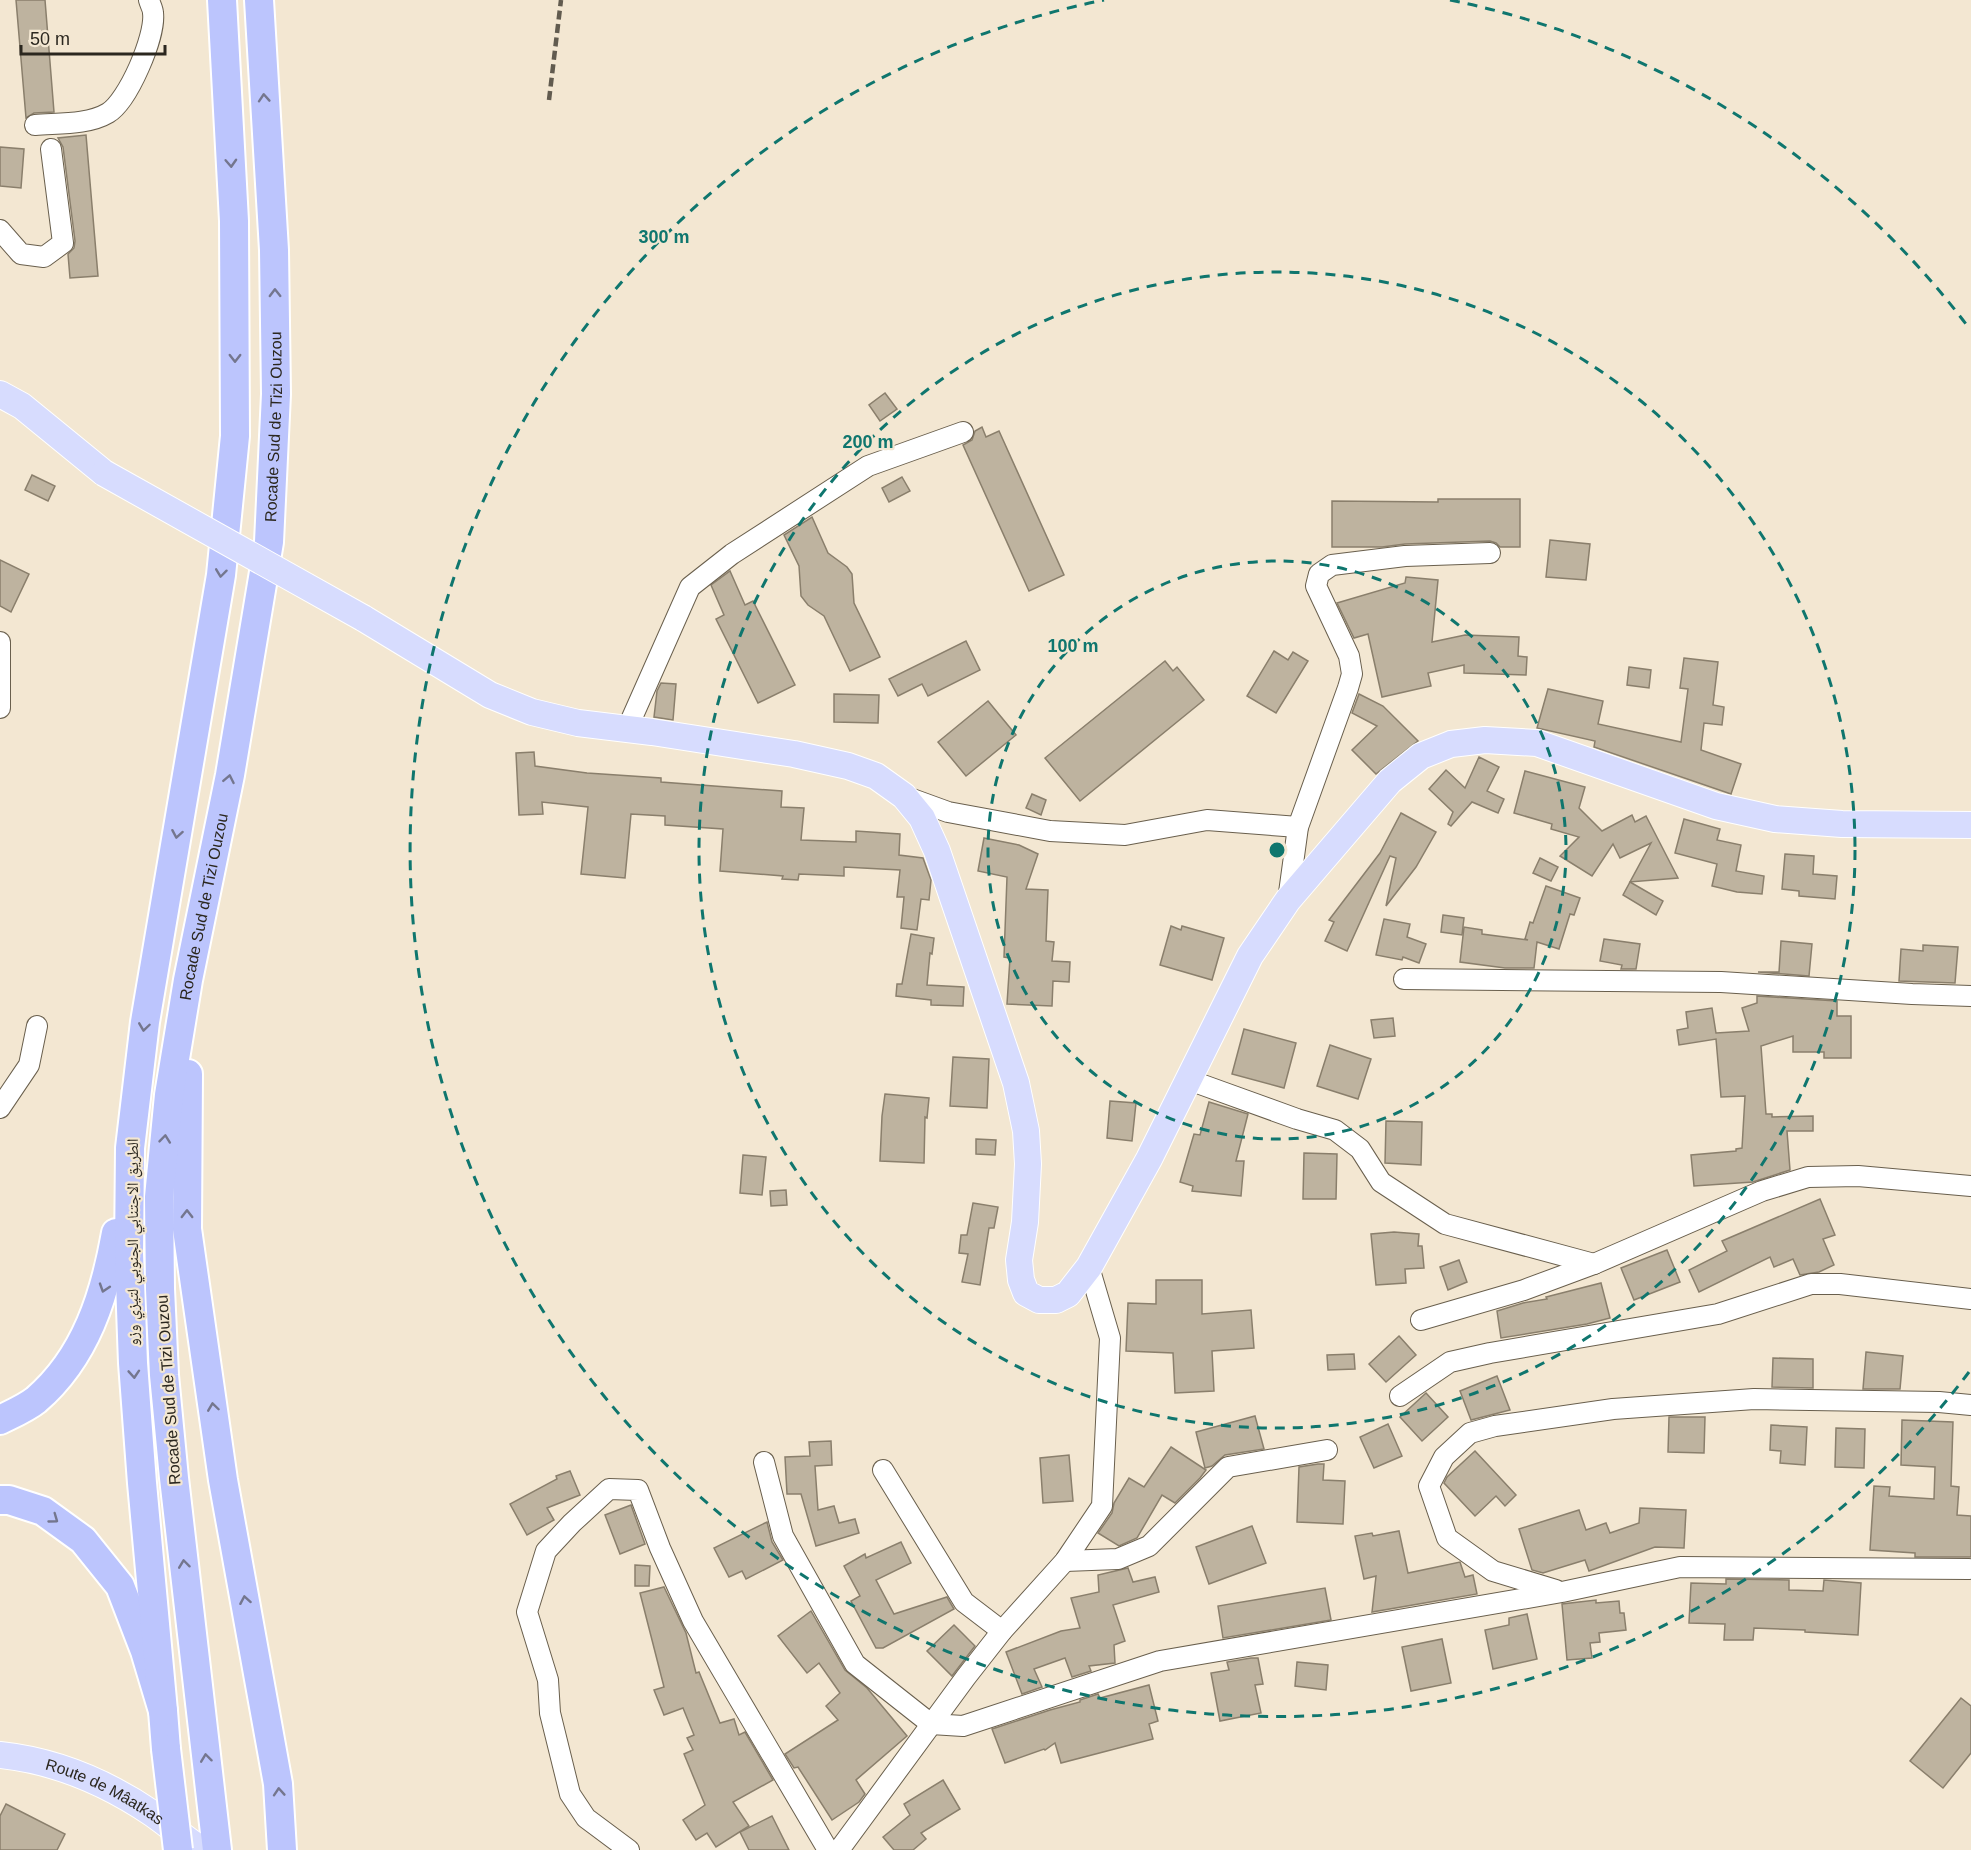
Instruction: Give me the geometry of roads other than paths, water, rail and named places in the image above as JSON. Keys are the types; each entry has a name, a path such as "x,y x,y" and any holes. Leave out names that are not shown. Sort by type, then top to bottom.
{"highway":[{"name":"الطريق الاجتنابي الجنوبي لتيزي وزو","path":"163,1711 133,1363 129,1254 130,1148 145,1022 220,575 235,436 234,221 222,0"},
{"name":"Rocade Sud de Tizi Ouzou","path":"217,1850 164,1375 160,1289 160,1186 169,1095 188,980 230,775 260,603 270,520 276,394 274,262 259,0"},
{"path":"188,980 187,1229 224,1480 278,1784 282,1850"},
{"path":"0,1420 34,1401 59,1377 77,1352 94,1319 110,1270 130,1148"},
{"path":"0,1500 9,1500 43,1511 83,1540 120,1586 145,1651 163,1711 177,1850"}],"main road":[{"path":"0,394 21,406 104,473 363,618 490,695 544,715 578,723 794,754 848,766 876,776 904,796 922,818 937,851 1016,1083 1026,1131 1028,1164 1025,1222 1019,1260 1021,1280 1026,1293 1039,1300 1056,1299 1068,1294 1089,1267 1149,1159 1250,956 1288,900 1390,781 1421,756 1451,744 1473,741 1537,743 1716,806 1775,819 1842,824 1971,825"},
{"name":"Route de Mâatkas","path":"0,1755 30,1758 72,1770 100,1783 153,1814 202,1850"}],"street":[{"path":"35,125 88,120 108,112 119,103 129,88 147,49 154,12 149,0"},
{"path":"0,230 21,254 44,257 63,243 51,150"},
{"path":"627,729 690,587 732,554 868,466 963,432"},
{"path":"1288,900 1298,827 1352,674 1349,656 1316,586 1319,574 1332,566 1406,556 1490,553"},
{"path":"0,642 0,708"},
{"path":"904,796 948,812 1050,831 1125,835 1207,820 1298,827"},
{"path":"1404,979 1720,982 1971,996"},
{"path":"0,1108 29,1065 37,1026"},
{"path":"1189,1080 1297,1119 1335,1130 1360,1149 1381,1182 1445,1224 1593,1264"},
{"path":"1421,1320 1524,1290 1593,1264 1762,1191 1808,1177 1858,1176 1971,1186"},
{"path":"839,1850 1002,1631 1065,1561 1102,1506 1110,1338 1089,1267"},
{"path":"1400,1396 1450,1362 1490,1353 1718,1314 1811,1284 1840,1284 1971,1299"},
{"path":"1562,1592 1493,1571 1447,1538 1430,1486 1444,1457 1470,1433 1495,1426 1613,1409 1754,1399 1939,1402 1971,1406"},
{"path":"1065,1561 1118,1559 1149,1546 1228,1467 1327,1450"},
{"path":"764,1462 783,1536 855,1664 931,1724 963,1726 1160,1661 1562,1592 1680,1567 1969,1569"},
{"path":"883,1470 964,1602 1002,1631"},
{"path":"629,1850 586,1818 570,1794 550,1713 548,1680 527,1612 546,1551 609,1489 638,1490 660,1548 693,1621 828,1850"}],"railway":[{"path":"549,100 561,0"}]}
